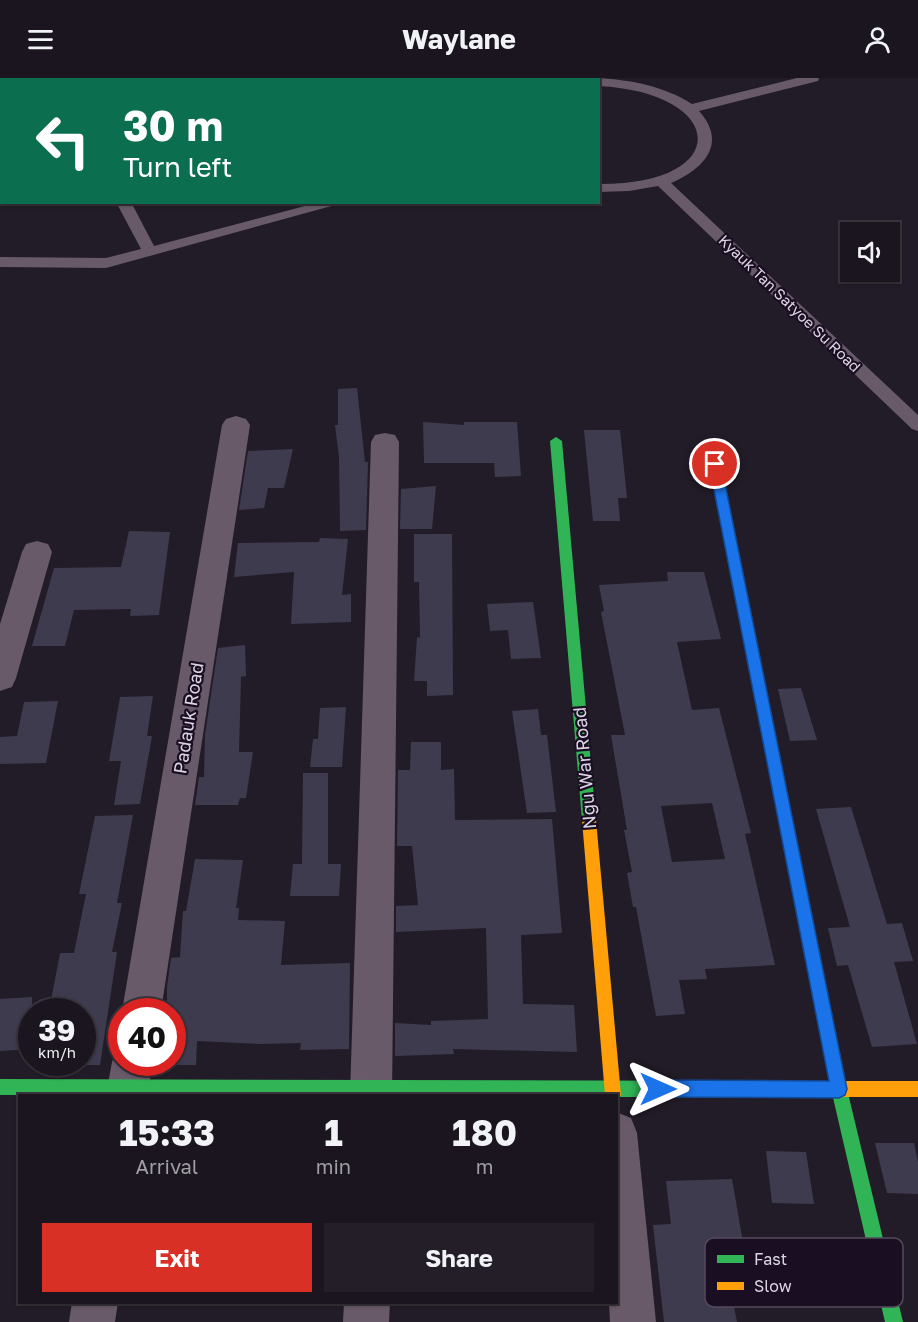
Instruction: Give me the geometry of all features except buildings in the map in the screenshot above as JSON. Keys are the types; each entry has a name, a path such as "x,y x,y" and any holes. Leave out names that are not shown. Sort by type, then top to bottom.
{"street":[{"name":"Padauk Road","path":"143,998 236,425"},
{"name":"Ngu War Road","path":"556,441 613,1092"},
{"path":"371,1092 385,442"},
{"path":"715,464 839,1089 874,1238"},
{"path":"0,678 37,552"},
{"path":"0,1087 129,1081 371,1092 918,1089"},
{"path":"618,1155 633,1322"},
{"path":"92,1322 95,1304"},
{"path":"366,1322 367,1304"},
{"path":"890,1307 894,1322"}],"lane":[{"path":"689,109 813,78"},
{"path":"600,82 641,87 671,98 689,109 701,122 705,132 703,151 688,168 661,181 627,188 600,188"},
{"name":"Kyauk Tan Satyoe Su Road","path":"661,181 918,425"},
{"path":"124,204 150,252"},
{"path":"0,262 106,263 331,204"}],"traffic: fast":[{"path":"556,441 589,820"},
{"path":"715,464 839,1089 874,1238"},
{"path":"0,1087 782,1089"},
{"path":"890,1307 894,1322"}],"traffic: slow":[{"path":"589,820 613,1094"},
{"path":"782,1089 918,1089"}],"route":[{"path":"658,1089 839,1089 715,464"}]}
